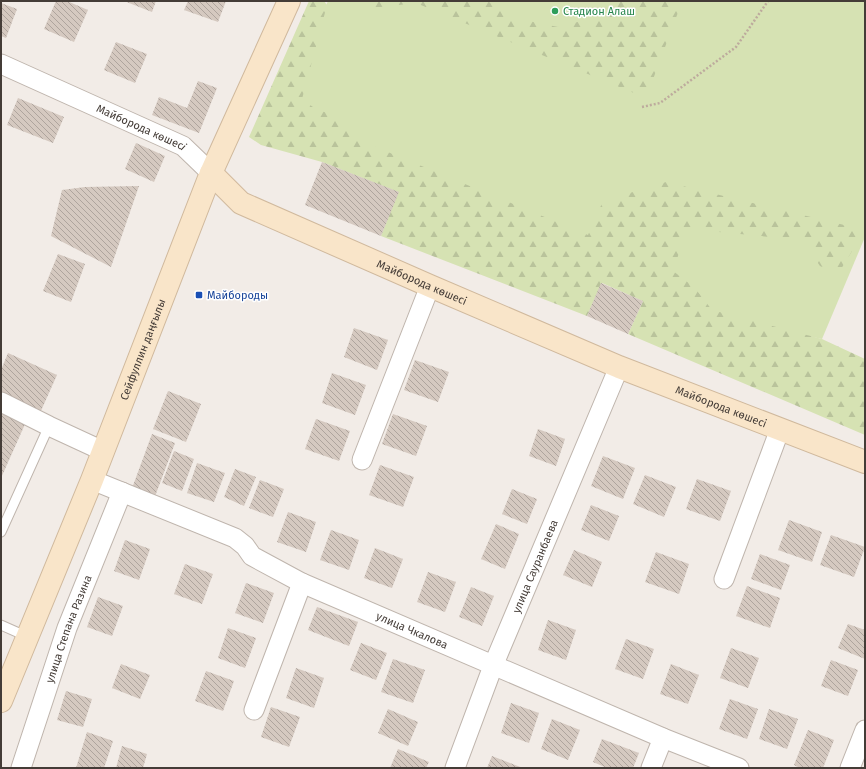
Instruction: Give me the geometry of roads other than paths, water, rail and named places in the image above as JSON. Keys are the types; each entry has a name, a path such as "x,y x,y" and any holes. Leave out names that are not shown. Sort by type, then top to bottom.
{"main road":[{"name":"Сейфуллин даңғылы","path":"1,701 92,480 210,173 289,1"},
{"name":"Майборода көшесі","path":"210,173 241,203 430,286 619,366 865,462"}],"street":[{"name":"Майборода көшесі","path":"1,64 183,146 210,173"},
{"path":"362,460 430,286"},
{"name":"улица Сауранбаева","path":"455,768 493,666 619,366"},
{"path":"1,402 103,451"},
{"path":"724,579 780,429"},
{"name":"улица Чкалова","path":"92,480 235,538 245,546 252,556 302,583 663,738 740,768"},
{"name":"улица Степана Разина","path":"21,768 67,628 122,492"},
{"path":"254,710 302,583"},
{"path":"850,768 865,730"},
{"path":"651,768 663,738"}],"lane":[{"path":"1,532 49,426"},
{"path":"1,625 28,637"}],"place":[{"name":"Стадион Алаш","path":"555,11"},
{"name":"Майбороды","path":"199,295"}]}
